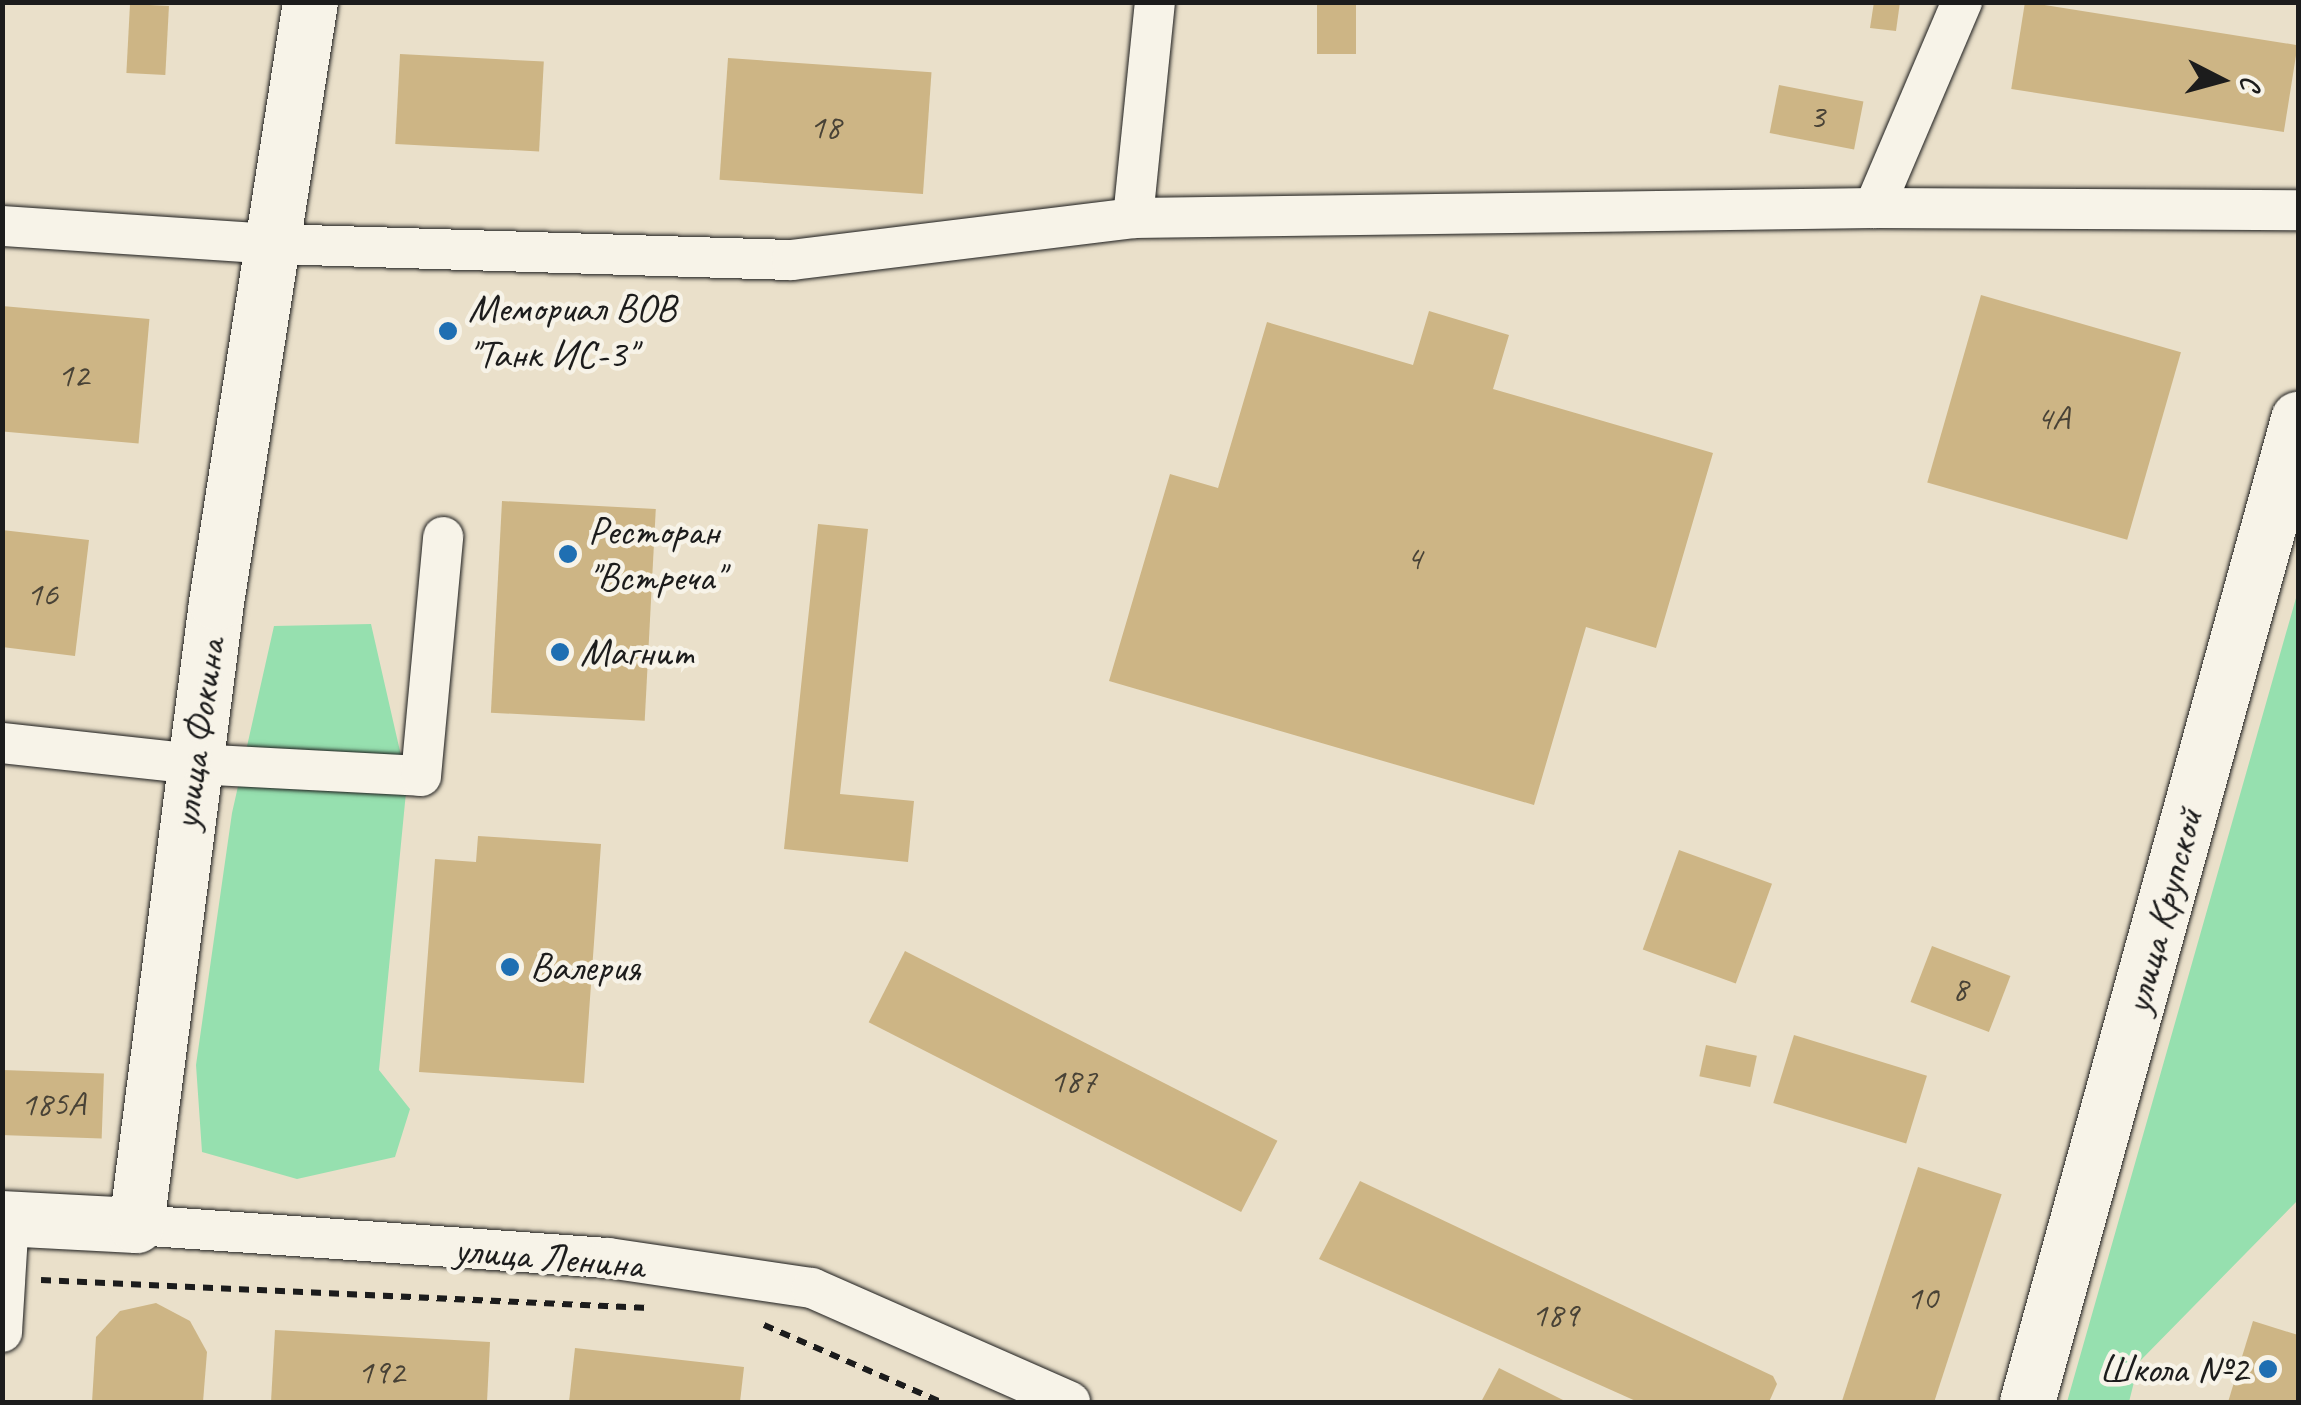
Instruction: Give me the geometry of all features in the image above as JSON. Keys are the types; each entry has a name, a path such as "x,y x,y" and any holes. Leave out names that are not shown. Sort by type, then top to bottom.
{"main road":[{"name":"улица Фокина","path":"136,1225 194,764 310,2"},
{"name":"улица Крупской","path":"2027,1402 2298,418"},
{"name":"улица Ленина","path":"6,1218 136,1225"}],"street":[{"path":"1132,218 1155,2"},
{"path":"1874,208 1962,2"},
{"path":"2,226 273,244 792,260 1132,218 1874,208 2298,210"},
{"path":"2,743 194,764 420,776 443,537"},
{"path":"2,1332 6,1218"},
{"name":"улица Ленина","path":"136,1225 608,1258 812,1288 1070,1402"}],"path":[{"path":"6,1279 659,1309"},
{"path":"752,1322 813,1341 941,1402"}],"green space":[{"path":"2298,591 2298,1200 2139,1362 2129,1402 2067,1402"},
{"path":"371,624 407,782 379,1070 410,1109 395,1157 297,1179 202,1152 196,1065 232,813 274,626"}],"building":[{"path":"1317,2 1356,2 1356,54 1317,54"},
{"path":"1874,2 1900,2 1896,31 1870,28"},
{"path":"2025,2 2298,45 2284,132 2011,89"},
{"path":"130,4 169,6 165,75 126,73"},
{"path":"400,54 544,62 539,151 395,144"},
{"path":"728,58 932,72 923,194 719,180"},
{"path":"1779,85 1863,101 1854,150 1770,133"},
{"path":"1981,295 2181,352 2127,540 1927,482"},
{"path":"2,306 149,319 139,443 2,431"},
{"path":"1429,311 1509,335 1493,389 1713,453 1656,648 1586,627 1534,805 1109,681 1170,474 1218,488 1267,322 1413,365"},
{"path":"502,501 656,509 645,721 491,713"},
{"path":"818,524 868,529 840,794 914,801 908,862 784,849"},
{"path":"2,530 89,540 75,656 2,647"},
{"name":"Валерия","path":"478,836 601,844 584,1083 419,1072 435,859 476,862"},
{"path":"1679,850 1772,884 1736,983 1643,950"},
{"path":"1932,946 2010,976 1989,1032 1910,1002"},
{"path":"905,951 1277,1141 1241,1212 869,1022"},
{"path":"1794,1035 1927,1076 1906,1144 1773,1103"},
{"path":"1706,1045 1757,1056 1750,1087 1699,1076"},
{"path":"2,1070 104,1074 102,1139 2,1135"},
{"path":"1918,1167 2002,1194 1934,1402 1842,1402"},
{"path":"1360,1181 1773,1376 1777,1384 1769,1402 1638,1402 1319,1259"},
{"path":"156,1303 190,1321 207,1352 203,1402 92,1402 96,1337 120,1311"},
{"name":"Школа №2","path":"2253,1321 2298,1335 2298,1402 2228,1402"},
{"path":"275,1330 490,1342 487,1402 271,1402"},
{"path":"575,1348 744,1367 740,1402 569,1402"},
{"path":"1499,1368 1567,1402 1481,1402"}],"place":[{"name":"Мемориал ВОВ \"Танк ИС-3\"","path":"448,331"},
{"name":"Ресторан \"Встреча\"","path":"568,554"},
{"name":"Магнит","path":"560,652"},
{"name":"Валерия","path":"510,967"},
{"name":"Школа №2","path":"2268,1369"}]}
